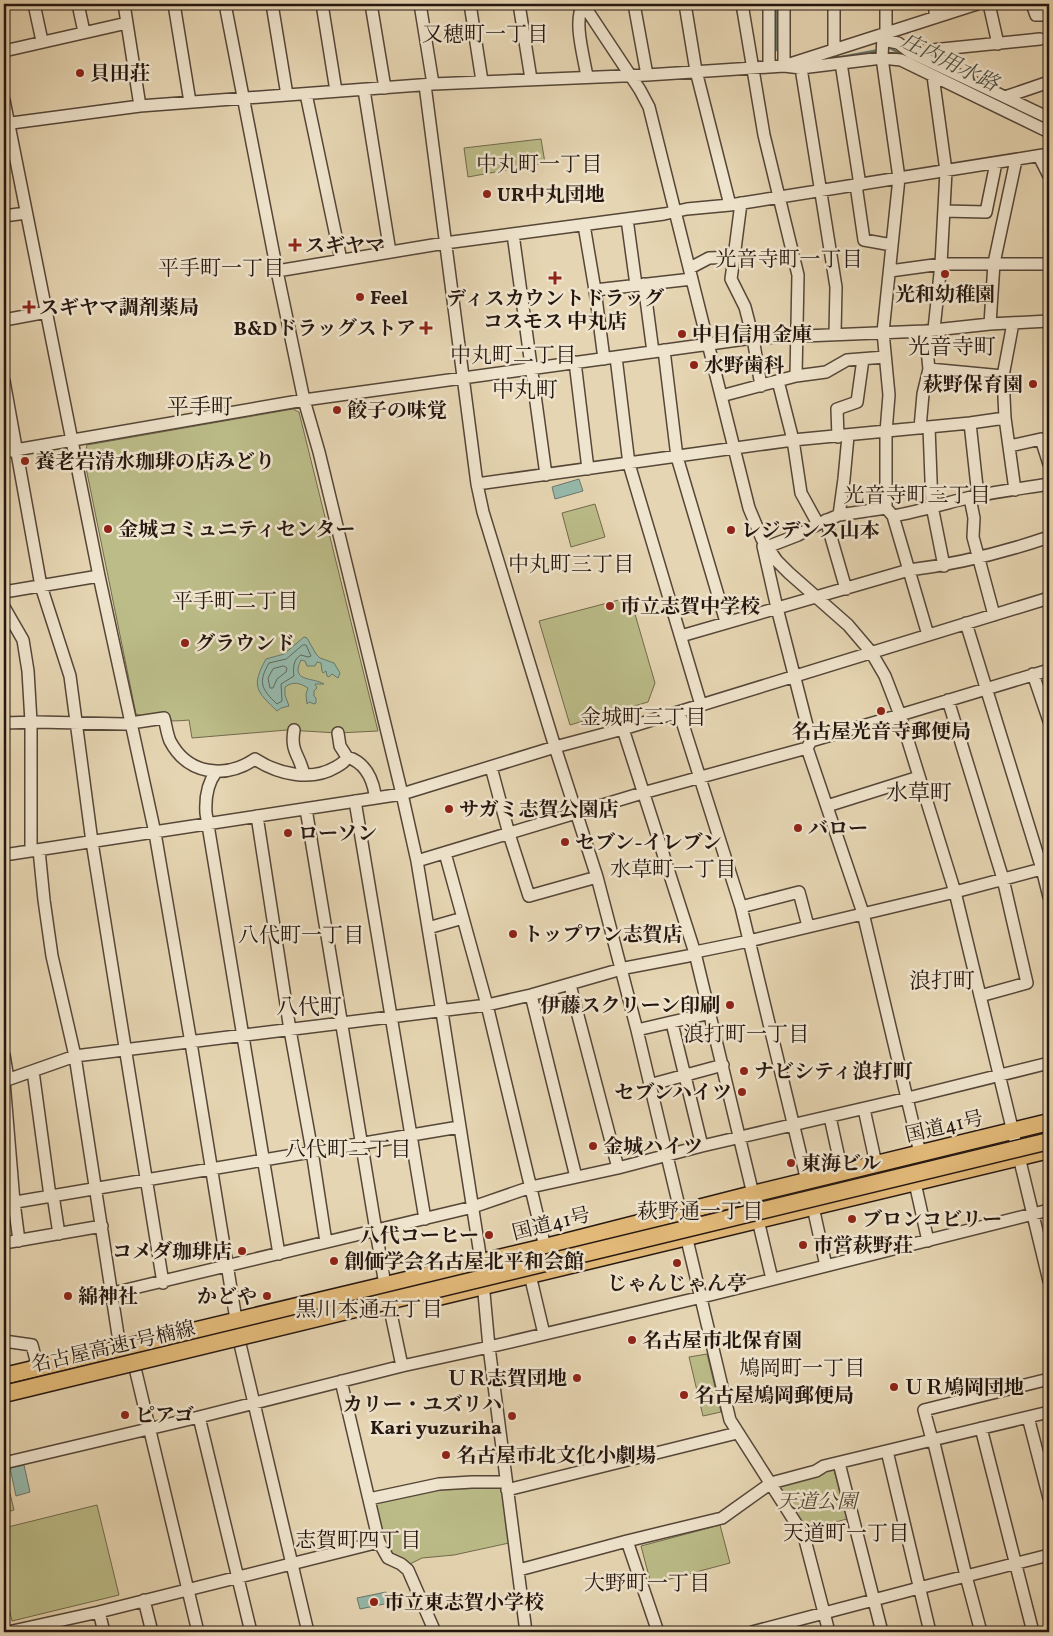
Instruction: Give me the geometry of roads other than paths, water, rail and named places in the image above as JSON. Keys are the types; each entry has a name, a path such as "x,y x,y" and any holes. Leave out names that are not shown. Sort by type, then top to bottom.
{"highway":[{"name":"国道41号","path":"4,1376 385,1286 1049,1122"},
{"name":"名古屋高速1号楠線","path":"4,1383 1049,1131"},
{"name":"名古屋高速1号楠線","path":"4,1394 1049,1140"},
{"path":"4,1400 1049,1150"}],"street":[{"path":"34,4 42,42"},
{"path":"78,4 84,32"},
{"path":"124,4 140,106"},
{"path":"174,4 190,102"},
{"path":"225,4 304,400 319,452 417,861 481,1261 489,1348 526,1632"},
{"path":"272,4 287,95"},
{"path":"322,4 336,91"},
{"path":"371,4 385,88"},
{"path":"420,4 445,244 455,307 462,378 477,484 483,512 597,877 637,1030 730,1420 804,1536 829,1632"},
{"path":"470,4 482,81"},
{"path":"519,4 531,79"},
{"path":"583,4 578,20 587,77"},
{"path":"583,4 640,90 649,107 749,508 764,543 777,608 809,744 827,806 863,913 920,1153"},
{"path":"634,4 647,75"},
{"path":"686,4 696,71 735,204 734,257 731,279 745,307 753,338 761,386"},
{"path":"742,4 764,134 798,275 796,376"},
{"path":"769,4 769,67"},
{"path":"784,4 784,66"},
{"path":"834,4 834,50"},
{"path":"886,4 883,44 899,178 883,332 889,396 886,432 890,512 898,529 928,635"},
{"path":"935,4 935,17"},
{"path":"6,124 140,106 429,84 647,75 784,66 801,68 841,63 935,17 977,4"},
{"path":"989,4 998,44"},
{"path":"1032,4 1036,15 1049,15"},
{"path":"4,51 127,23"},
{"path":"910,52 1040,39"},
{"path":"784,66 834,50 898,43 910,52 1049,118"},
{"path":"883,44 901,60 1049,132"},
{"path":"841,63 864,240 892,245"},
{"path":"801,68 836,287 835,334"},
{"path":"933,76 946,171 941,264 930,330 928,369 923,394 924,428 932,506 944,566"},
{"path":"1005,97 1049,82"},
{"path":"364,90 390,252"},
{"path":"306,94 341,260"},
{"path":"4,100 6,124 47,312 99,576 155,833 240,1344 308,1632"},
{"path":"277,271 390,252 735,204 1044,155 1049,176"},
{"path":"990,324 994,263 1016,160"},
{"path":"944,211 986,212 996,163"},
{"path":"4,216 26,213"},
{"path":"627,219 640,285 658,351 677,457 726,622"},
{"path":"584,225 604,359"},
{"path":"514,234 546,475"},
{"path":"595,290 640,285 691,274 709,258 734,257"},
{"path":"890,271 941,264 1049,264"},
{"path":"4,320 47,312"},
{"path":"4,452 304,400 753,338 930,330 1049,321"},
{"path":"1013,323 1003,376 1005,418 1015,490"},
{"path":"616,357 628,464 701,705"},
{"path":"721,396 796,376 826,372 847,360 885,357"},
{"path":"839,515 844,479 843,436 837,409 857,402 863,359"},
{"path":"575,362 588,469"},
{"path":"928,369 1003,376"},
{"path":"4,381 41,586 70,676 92,842 163,1282"},
{"path":"778,381 793,440 801,493 822,522 846,589"},
{"path":"477,484 735,450 793,440 886,432 1005,418"},
{"path":"970,423 974,497 973,537 994,614"},
{"path":"1010,446 1041,439 1049,464"},
{"path":"764,543 798,535 839,515 921,511 932,506 974,497 1049,484"},
{"path":"681,636 909,570 979,559 1049,537"},
{"path":"764,543 789,573 848,625 871,652 885,676 900,715 955,892 1049,1281"},
{"path":"4,592 99,576"},
{"path":"4,855 402,794 555,747 623,729 1049,598"},
{"path":"4,607 23,640 28,671 35,851 52,956 75,1056 120,1348"},
{"path":"966,623 1046,868 1049,897"},
{"path":"417,861 642,793 701,778 1049,670"},
{"path":"1034,674 1049,721"},
{"path":"948,700 1003,879 1027,983 980,996"},
{"path":"679,712 740,907 807,1181"},
{"path":"4,722 130,722 164,718 170,741 183,758 193,765 216,772 234,770 255,759 276,770 289,774 321,774 333,769 345,761 347,757"},
{"path":"623,729 642,793 696,953 753,1194"},
{"path":"294,730 292,741 294,750 302,763 304,775"},
{"path":"338,733 340,746 347,757 356,759 364,767 371,779 375,794"},
{"path":"491,768 509,834 529,896 597,877"},
{"path":"216,772 208,787 206,797 208,824 279,1254"},
{"path":"827,806 919,777"},
{"path":"355,802 425,1219"},
{"path":"306,809 385,1286"},
{"path":"257,816 290,1030 326,1242"},
{"path":"445,853 487,1005 545,1247"},
{"path":"5,1081 75,1056 487,1005 570,985 621,970 955,892 1046,868"},
{"path":"740,907 799,892 808,926"},
{"path":"428,928 463,918"},
{"path":"570,985 618,1168"},
{"path":"531,995 576,1177"},
{"path":"637,1030 711,1013"},
{"path":"672,1023 702,1146"},
{"path":"4,1055 9,1203 19,1241"},
{"path":"112,1293 473,1207 531,1187 618,1168 1049,1063"},
{"path":"649,1085 723,1065"},
{"path":"33,1071 51,1196 59,1234"},
{"path":"864,1109 876,1164"},
{"path":"830,1117 842,1172"},
{"path":"9,1203 360,1142 459,1127"},
{"path":"915,1183 928,1240"},
{"path":"813,1207 826,1266"},
{"path":"4,1463 402,1366 489,1348 702,1297 1049,1210"},
{"path":"758,1220 772,1279"},
{"path":"4,1243 102,1226"},
{"path":"530,1275 544,1334"},
{"path":"390,1308 402,1366"},
{"path":"4,1341 32,1345 38,1368"},
{"path":"135,1368 198,1632"},
{"path":"981,1632 934,1439 931,1436 924,1410 1049,1379"},
{"path":"341,1381 379,1542 388,1558 401,1564 408,1570 435,1632"},
{"path":"519,1570 722,1518 771,1483 816,1471 824,1466 1049,1412"},
{"path":"198,1417 251,1632"},
{"path":"1028,1417 1049,1498"},
{"path":"981,1428 1033,1632"},
{"path":"369,1499 439,1484 472,1482 506,1486 737,1432"},
{"path":"887,1451 918,1588 930,1632"},
{"path":"839,1463 882,1632"},
{"path":"627,1541 658,1632"},
{"path":"8,1632 52,1627 144,1600 379,1542"},
{"path":"752,1632 776,1630 824,1613 1049,1555"},
{"path":"144,1600 152,1632"},
{"path":"99,1612 104,1632"}],"water":[{"path":"579,479 583,491 555,499 552,487"},
{"path":"304,637 307,638 320,658 334,663 340,673 338,678 332,674 329,677 326,671 323,673 321,663 317,662 315,666 307,666 305,661 301,660 298,667 300,675 324,684 315,684 317,688 314,691 316,703 309,702 307,704 306,694 308,688 294,683 285,687 285,695 289,706 277,711 260,693 257,682 258,676 266,659 284,654"},
{"path":"24,1465 30,1492 16,1496 10,1468"},
{"path":"386,1592 389,1603 360,1609 357,1598"}],"waterway":[{"name":"庄内用水路","path":"776,50 777,4"},
{"name":"庄内用水路","path":"885,49 890,48 902,55"},
{"name":"庄内用水路","path":"836,58 879,50"}],"place":[{"name":"貝田荘","path":"80,73"},
{"name":"UR中丸団地","path":"487,194"},
{"name":"スギヤマ","path":"295,245"},
{"name":"光和幼稚園","path":"945,274"},
{"name":"ディスカウントドラッグ コスモス 中丸店","path":"555,278"},
{"name":"Feel","path":"360,297"},
{"name":"スギヤマ調剤薬局","path":"29,307"},
{"name":"B&Dドラッグストア","path":"426,328"},
{"name":"中日信用金庫","path":"682,334"},
{"name":"水野歯科","path":"694,365"},
{"name":"萩野保育園","path":"1033,384"},
{"name":"餃子の味覚","path":"337,410"},
{"name":"養老岩清水珈琲の店みどり","path":"25,461"},
{"name":"金城コミュニティセンター","path":"108,529"},
{"name":"レジデンス山本","path":"731,530"},
{"name":"市立志賀中学校","path":"610,606"},
{"name":"グラウンド","path":"185,643"},
{"name":"名古屋光音寺郵便局","path":"881,711"},
{"name":"サガミ志賀公園店","path":"449,809"},
{"name":"バロー","path":"798,828"},
{"name":"ローソン","path":"288,833"},
{"name":"セブン-イレブン","path":"565,842"},
{"name":"トップワン志賀店","path":"513,934"},
{"name":"伊藤スクリーン印刷","path":"730,1005"},
{"name":"ナビシティ浪打町","path":"744,1071"},
{"name":"セブンハイツ","path":"742,1092"},
{"name":"金城ハイツ","path":"593,1146"},
{"name":"東海ビル","path":"791,1163"},
{"name":"ブロンコビリー","path":"852,1219"},
{"name":"八代コーヒー","path":"489,1235"},
{"name":"市営萩野荘","path":"803,1245"},
{"name":"コメダ珈琲店","path":"242,1251"},
{"name":"創価学会名古屋北平和会館","path":"334,1261"},
{"name":"じゃんじゃん亭","path":"677,1263"},
{"name":"綿神社","path":"68,1296"},
{"name":"かどや","path":"267,1296"},
{"name":"名古屋市北保育園","path":"632,1340"},
{"name":"ＵＲ志賀団地","path":"577,1378"},
{"name":"ＵＲ鳩岡団地","path":"894,1387"},
{"name":"名古屋鳩岡郵便局","path":"684,1395"},
{"name":"ピアゴ","path":"125,1415"},
{"name":"カリー・ユズリハ Kari yuzuriha","path":"512,1416"},
{"name":"名古屋市北文化小劇場","path":"446,1455"},
{"name":"市立東志賀小学校","path":"374,1602"}],"district":[{"name":"又穂町一丁目","path":"485,34"},
{"name":"中丸町一丁目","path":"539,164"},
{"name":"光音寺町一丁目","path":"789,259"},
{"name":"平手町一丁目","path":"221,268"},
{"name":"光音寺町","path":"952,346"},
{"name":"中丸町二丁目","path":"513,355"},
{"name":"中丸町","path":"525,389"},
{"name":"平手町","path":"200,406"},
{"name":"光音寺町三丁目","path":"917,495"},
{"name":"中丸町三丁目","path":"571,564"},
{"name":"平手町二丁目","path":"235,601"},
{"name":"金城町三丁目","path":"643,717"},
{"name":"水草町","path":"919,792"},
{"name":"水草町一丁目","path":"673,869"},
{"name":"八代町一丁目","path":"301,935"},
{"name":"浪打町","path":"942,980"},
{"name":"八代町","path":"309,1006"},
{"name":"浪打町一丁目","path":"746,1034"},
{"name":"八代町二丁目","path":"348,1149"},
{"name":"萩野通一丁目","path":"700,1211"},
{"name":"黒川本通五丁目","path":"369,1309"},
{"name":"鳩岡町一丁目","path":"802,1368"},
{"name":"天道町一丁目","path":"846,1533"},
{"name":"志賀町四丁目","path":"358,1540"},
{"name":"大野町一丁目","path":"647,1583"}],"park label":[{"name":"天道公園","path":"817,1501"}]}
